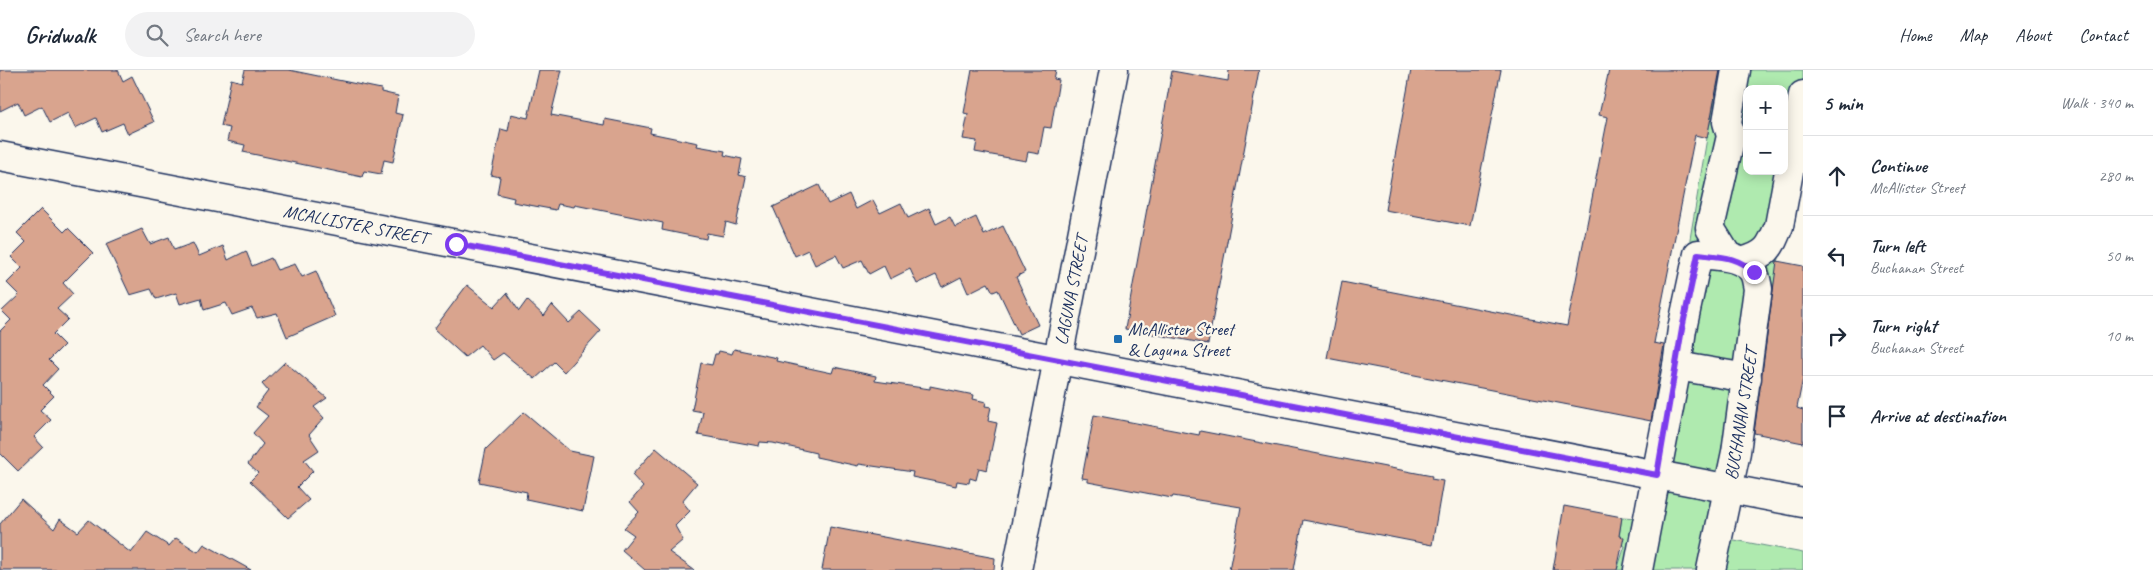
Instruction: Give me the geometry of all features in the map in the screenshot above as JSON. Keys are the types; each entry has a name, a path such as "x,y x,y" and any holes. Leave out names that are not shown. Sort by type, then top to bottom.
{"street":[{"name":"LAGUNA STREET","path":"1017,570 1114,70"},
{"name":"BUCHANAN STREET","path":"1711,570 1729,489 1747,378 1758,289 1754,272 1735,260 1710,228 1739,137 1727,122 1736,70"},
{"path":"1638,570 1677,366 1682,329 1698,254 1735,260 1763,255 1772,243 1779,226 1789,146 1803,95"},
{"name":"MCALLISTER STREET","path":"0,156 1803,503"},
{"path":"1677,366 1747,378"}],"green space":[{"path":"1728,70 1803,70 1803,133 1762,347 1767,349 1765,360 1762,359 1759,388 1755,387 1729,539 1803,553 1803,570 1617,570 1625,546 1622,545 1619,536 1622,517 1638,518 1672,346 1720,72 1727,74"}],"building":[{"path":"0,70 118,70 123,81 132,76 154,122 128,134 123,123 102,132 96,118 75,128 68,113 50,122 42,106 24,115 18,102 0,111"},
{"path":"245,70 289,70 381,89 381,92 398,96 395,113 403,115 393,162 384,160 381,174 364,171 362,177 243,152 245,145 227,141 230,128 221,126 231,79 242,82"},
{"path":"539,70 562,70 551,115 604,125 605,119 651,128 650,133 698,143 697,146 725,151 724,155 742,159 739,175 746,177 736,225 726,222 723,236 707,233 706,239 662,230 663,223 575,205 574,207 558,204 556,210 513,202 514,198 497,194 500,177 491,175 501,129 508,131 511,114 528,118"},
{"path":"972,70 1056,70 1054,79 1059,80 1051,128 1044,127 1039,154 1028,152 1026,161 975,152 977,141 963,139 968,114 964,113"},
{"path":"1229,70 1259,70 1208,344 1125,329 1172,71 1228,81"},
{"path":"1411,70 1501,70 1470,226 1385,210"},
{"path":"1609,70 1720,70 1707,138 1695,135 1654,343 1664,345 1651,421 1327,358 1342,282 1567,326 1608,117 1599,115"},
{"path":"819,185 828,204 849,194 856,209 873,200 880,213 901,203 908,218 929,208 936,224 950,217 955,227 976,217 984,235 1003,226 1025,272 1016,277 1038,325 1019,334 998,290 993,292 988,283 968,293 961,277 942,287 936,275 917,284 910,269 890,279 884,266 869,274 862,260 843,268 836,255 815,265 808,250 795,256 773,207"},
{"path":"41,209 64,232 68,228 93,253 63,283 73,294 57,309 68,319 53,334 64,345 49,360 58,369 43,385 54,396 40,410 51,420 34,437 43,447 18,471 0,453 0,331 11,320 2,311 19,295 7,283 22,268 11,257 26,242 17,233"},
{"path":"142,229 150,244 169,237 174,250 193,243 199,256 223,246 228,260 246,251 252,266 271,258 277,270 295,264 302,277 316,271 335,316 287,337 277,313 257,318 252,308 232,315 226,303 204,310 201,298 180,304 176,293 156,299 151,289 130,295 106,244"},
{"path":"1777,261 1803,266 1803,378 1797,408 1803,410 1803,443 1754,433"},
{"path":"467,285 494,307 507,293 519,311 527,300 544,316 552,305 569,323 581,312 601,331 564,372 554,362 535,379 503,353 493,360 480,345 465,357 434,329"},
{"path":"734,349 777,358 776,361 832,373 834,367 876,376 875,381 930,389 930,386 974,395 973,399 986,402 985,406 991,407 988,421 997,423 987,470 979,468 976,480 970,478 969,483 957,481 956,486 912,477 913,472 859,464 858,466 816,457 816,453 773,443 760,442 759,446 698,435 703,412 692,410 701,363 712,365 715,354 718,354 719,351 732,354"},
{"path":"285,362 327,398 314,407 324,418 309,435 319,450 304,460 313,471 297,487 309,500 288,518 250,481 258,473 248,464 263,444 253,433 268,416 256,407 268,391 262,384"},
{"path":"524,412 570,451 594,456 583,511 526,499 527,492 479,482 486,449"},
{"path":"1094,415 1199,435 1200,431 1432,476 1431,479 1443,481 1432,545 1303,520 1294,570 1229,570 1241,507 1173,496 1172,498 1088,482 1088,479 1082,478"},
{"path":"656,448 697,483 682,501 690,511 675,526 683,540 669,552 694,570 645,570 622,550 634,535 624,528 639,512 630,502 643,487 632,475"},
{"path":"21,499 54,529 60,519 78,532 89,520 131,553 147,532 169,546 176,538 198,552 204,544 251,570 0,570 0,524"},
{"path":"1564,506 1622,517 1619,536 1624,537 1617,570 1553,570"},
{"path":"830,527 995,558 994,570 822,570"}],"place":[{"name":"McAllister Street & Laguna Street","path":"1118,339"}],"route":[{"path":"456,244 1657,475 1682,329 1698,254 1728,257 1742,262 1754,272"}]}
